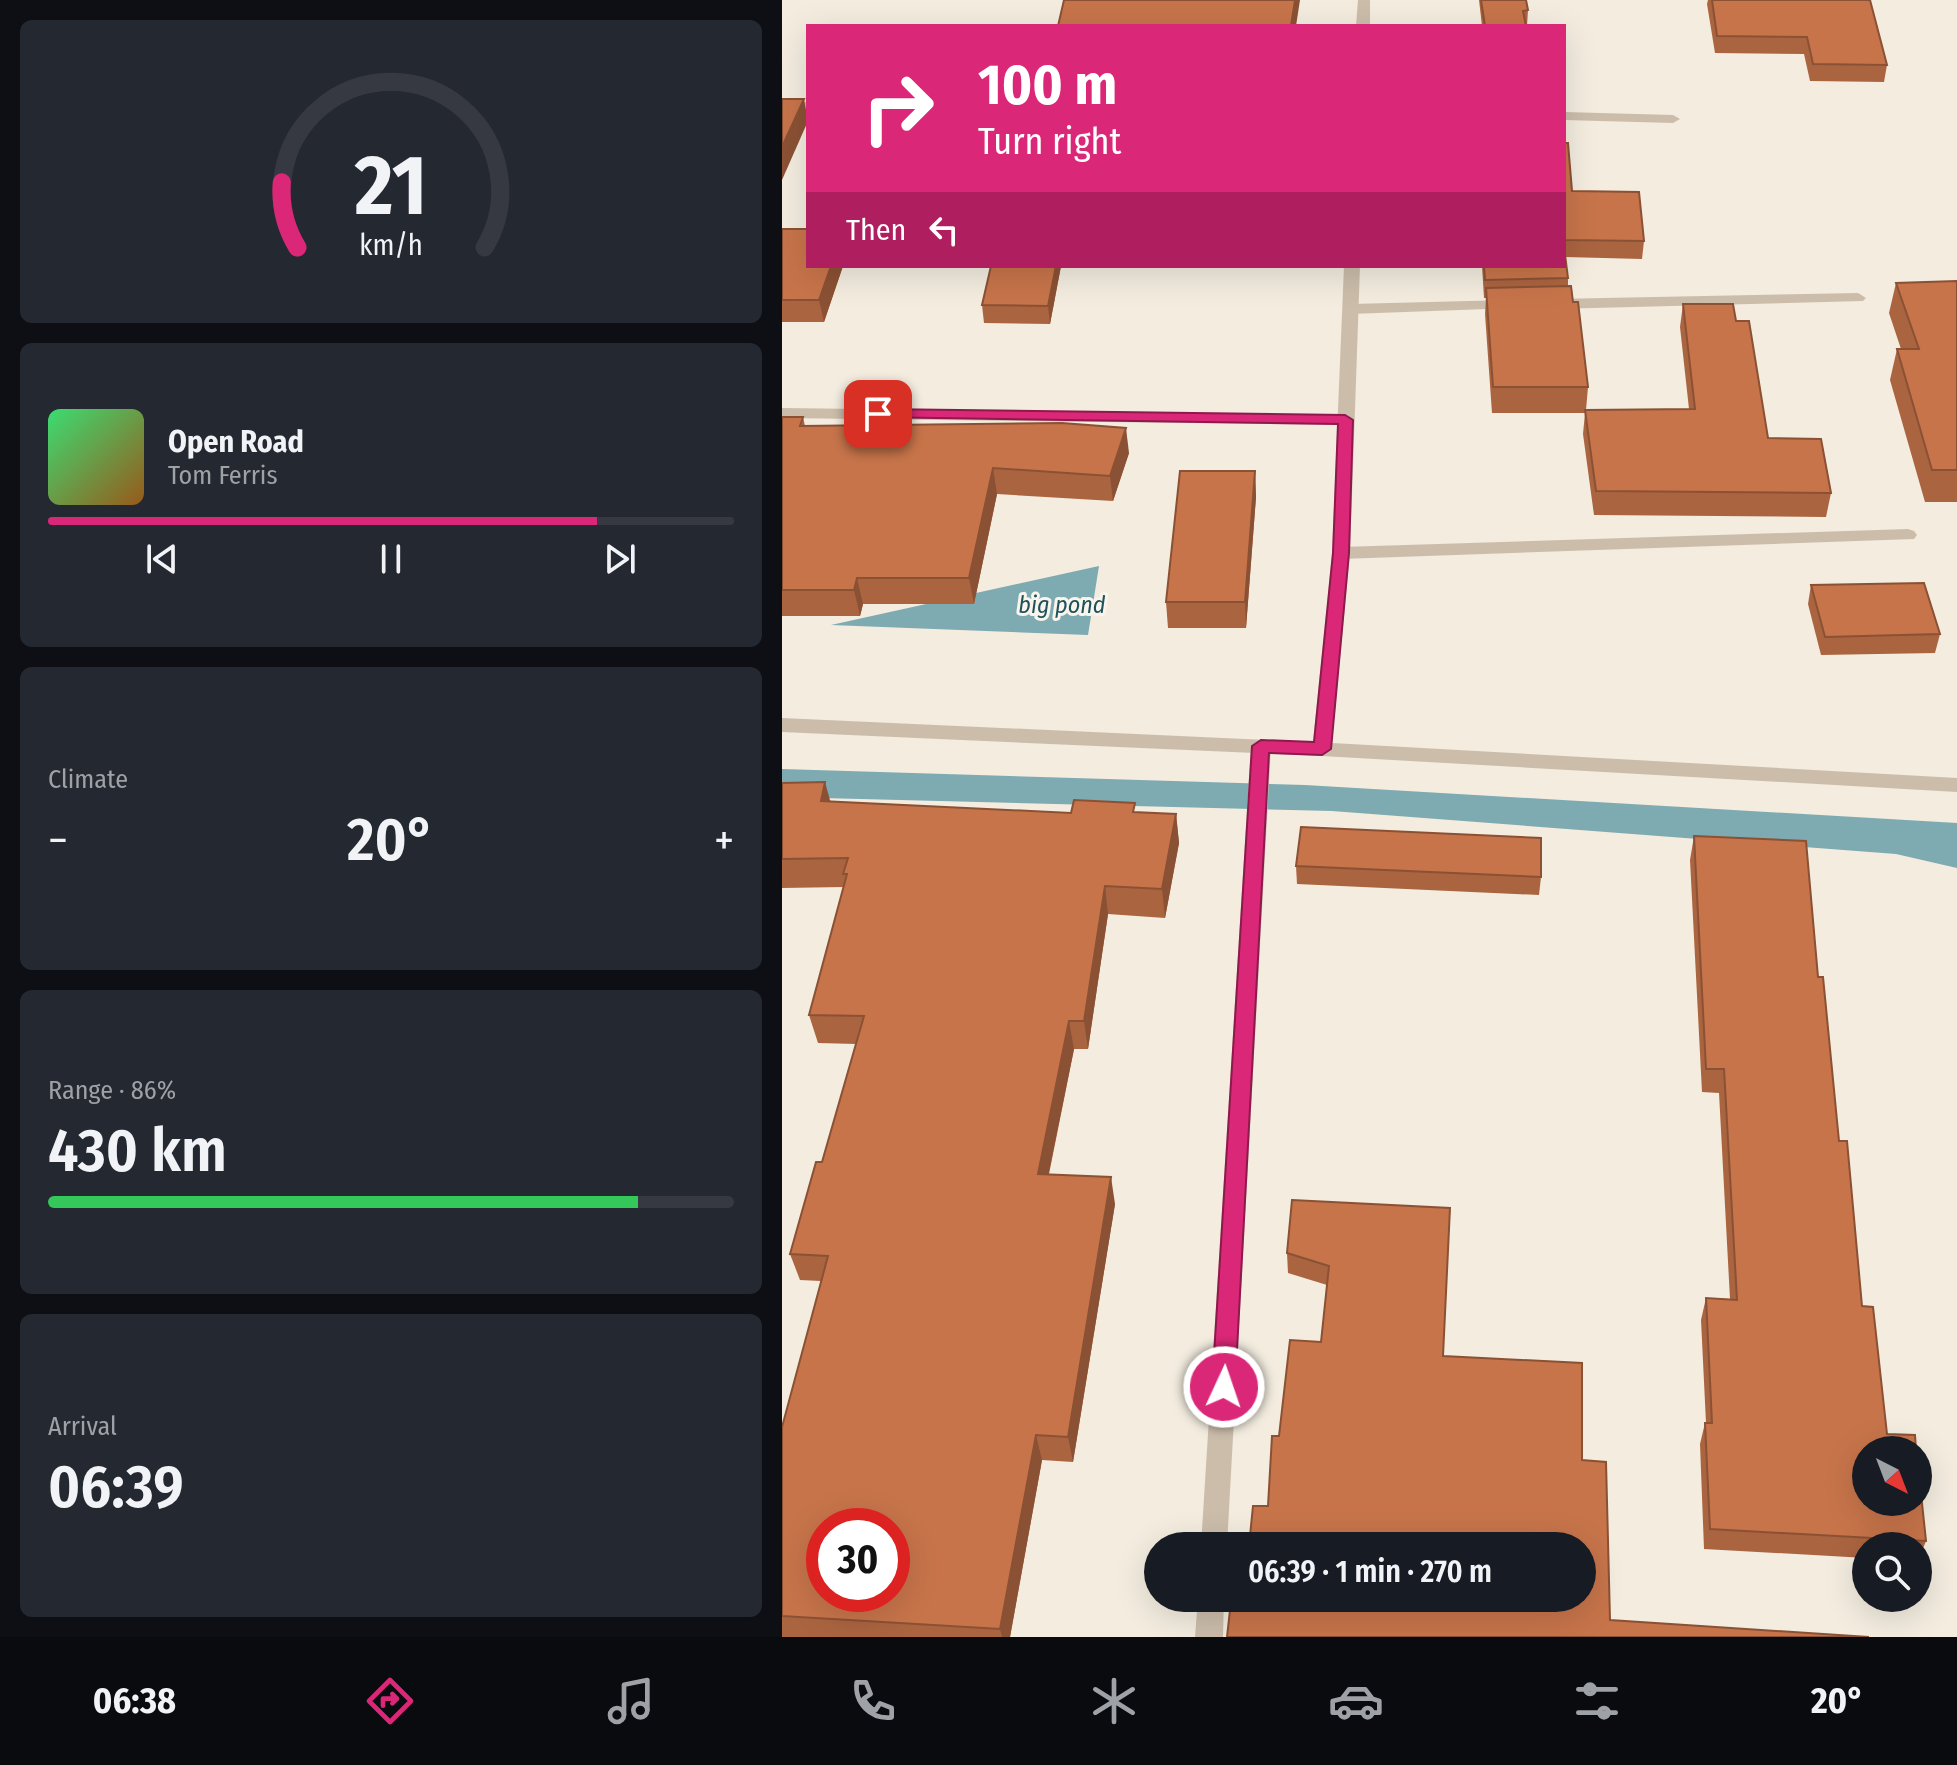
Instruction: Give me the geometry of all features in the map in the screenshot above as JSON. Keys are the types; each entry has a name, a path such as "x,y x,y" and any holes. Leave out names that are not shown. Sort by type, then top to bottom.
{"street":[{"path":"1363,24 1364,0"},
{"path":"782,106 806,106"},
{"path":"1566,116 1673,119"},
{"path":"1322,749 1341,553 1352,268"},
{"path":"1350,309 1858,298"},
{"path":"782,413 1345,420"},
{"path":"1341,553 1908,535"},
{"path":"782,725 1260,756 1322,749 1957,785"},
{"path":"1215,1532 1260,756"},
{"path":"1209,1637 1210,1612"}],"water":[{"name":"big pond","path":"1099,566 1088,635 831,625"},
{"path":"782,769 1305,785 1957,823 1957,868 1896,854 1332,811 782,797"}],"building":[{"path":"1064,0 1295,0 1291,24 1058,24"},
{"path":"1481,0 1526,0 1528,10 1523,11 1526,24 1485,24"},
{"path":"1712,0 1870,0 1887,65 1813,64 1807,37 1717,36"},
{"path":"782,99 804,99 782,147"},
{"path":"1566,143 1572,191 1639,192 1644,241 1566,240"},
{"path":"782,229 806,229 806,268 830,268 819,300 782,300"},
{"path":"1566,262 1568,278 1485,280 1484,268 1566,268"},
{"path":"991,268 1056,268 1048,306 982,305"},
{"path":"1957,281 1957,470 1932,470 1897,349 1919,349 1896,283"},
{"path":"1571,286 1573,302 1578,302 1588,387 1493,387 1486,288"},
{"path":"1683,304 1733,304 1736,321 1749,321 1768,438 1821,439 1831,493 1596,491 1585,410 1695,409"},
{"path":"782,417 803,417 800,426 1062,423 1126,428 1110,476 993,468 969,578 857,578 854,590 782,590"},
{"path":"1180,471 1255,471 1245,602 1166,602"},
{"path":"1924,583 1940,634 1825,637 1811,585"},
{"path":"825,782 821,801 1071,813 1074,800 1135,803 1133,812 1176,814 1162,889 1105,886 1084,1021 1069,1021 1038,1174 1111,1177 1068,1437 1036,1435 1000,1629 782,1616 782,1427 828,1256 790,1254 816,1162 822,1162 864,1016 809,1015 847,874 843,874 848,858 782,859 782,783"},
{"path":"1301,827 1541,838 1541,877 1296,866"},
{"path":"1694,836 1806,841 1818,977 1823,977 1839,1141 1847,1141 1862,1306 1873,1307 1887,1434 1915,1435 1852,1436 1852,1516 1923,1516 1925,1532 1852,1532 1852,1537 1710,1529 1705,1423 1712,1423 1706,1298 1737,1300 1724,1069 1706,1069"},
{"path":"1292,1200 1450,1208 1443,1356 1582,1363 1582,1460 1606,1462 1610,1620 1869,1637 1227,1637 1230,1612 1596,1612 1596,1532 1250,1532 1253,1506 1268,1506 1272,1436 1279,1436 1290,1340 1321,1342 1329,1266 1287,1253"}],"route":[{"path":"878,414 1345,420 1341,553 1322,749 1261,746 1224,1387"}]}
